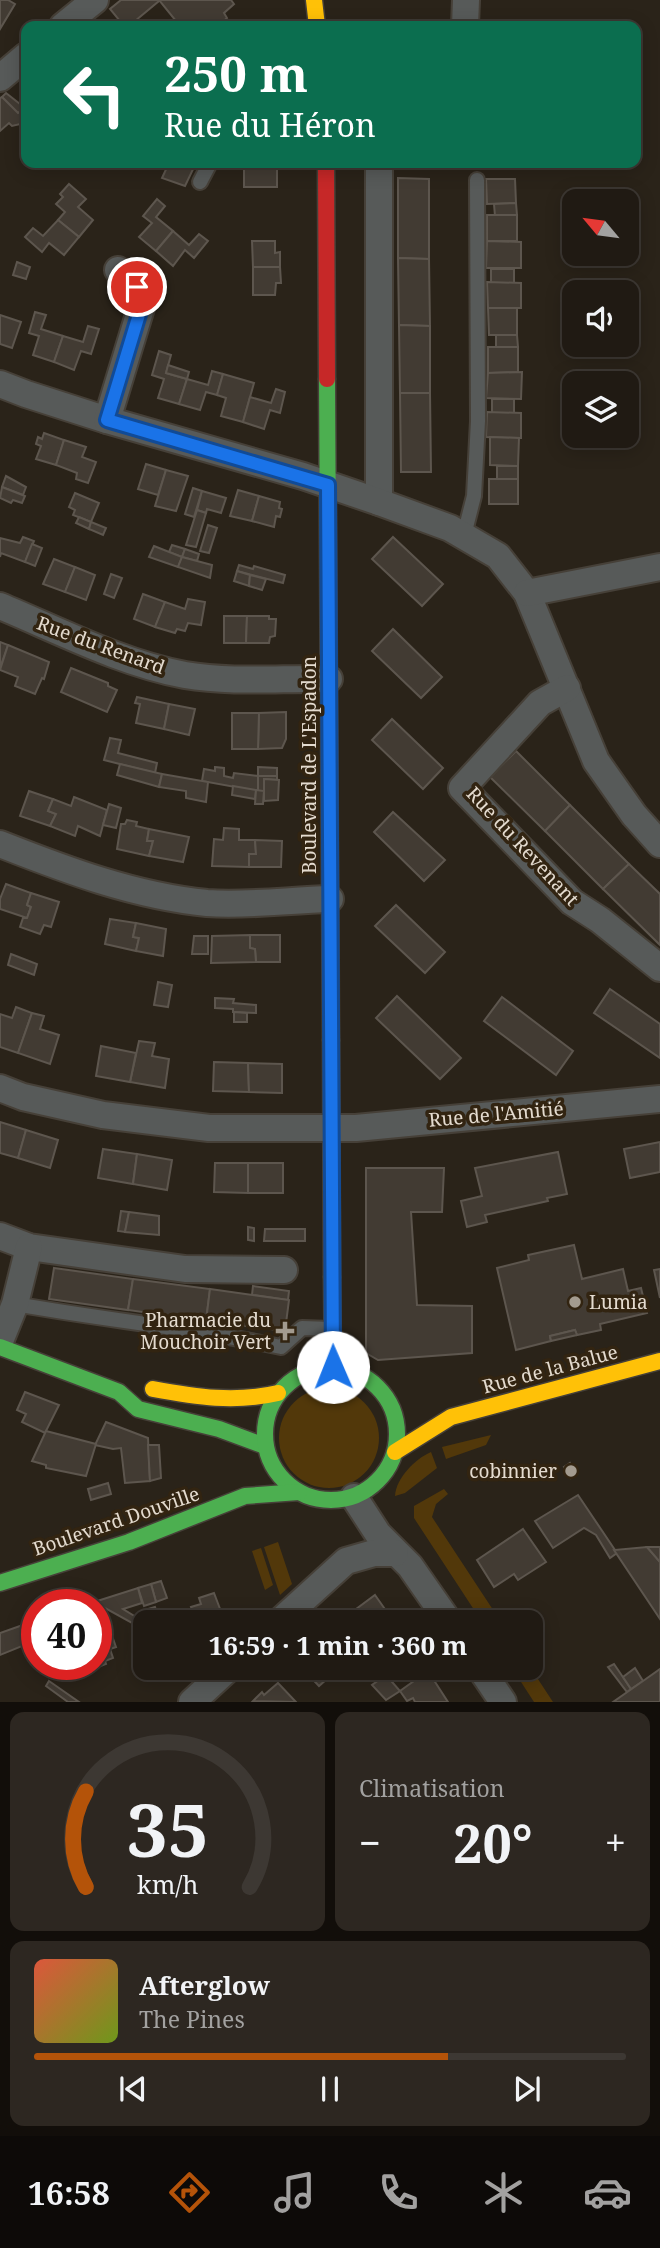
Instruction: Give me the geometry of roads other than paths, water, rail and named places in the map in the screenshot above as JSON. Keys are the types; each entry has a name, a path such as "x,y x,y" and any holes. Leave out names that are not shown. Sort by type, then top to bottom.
{"street":[{"path":"69,21 95,0"},
{"path":"314,0 316,21"},
{"path":"465,21 466,0"},
{"path":"0,78 21,60"},
{"name":"Boulevard de L'Espadon","path":"326,168 333,1367"},
{"path":"379,168 379,502"},
{"path":"107,420 141,308 137,287 118,270"},
{"path":"0,384 107,420 379,502 464,535 498,556 527,593 596,761 634,816 660,844"},
{"path":"527,593 660,567"},
{"name":"Rue du Renard","path":"0,606 130,659 184,674 231,680 330,679"},
{"name":"Rue du Revenant","path":"567,688 540,703 462,788 572,902 600,920 660,968"},
{"path":"0,844 100,880 155,895 207,903 330,899"},
{"name":"Rue de l'Amitié","path":"0,1088 23,1097 103,1115 209,1128 332,1128 660,1099"},
{"path":"0,1236 29,1247 186,1269 284,1270"},
{"path":"0,1341 15,1304 29,1247"},
{"path":"0,1347 119,1392 138,1409 219,1429 267,1453 286,1484 316,1499 335,1501 354,1497 371,1488 386,1472 395,1452 398,1435 395,1402 365,1377 350,1370 333,1367 312,1370 294,1379 278,1393 266,1418 267,1453 245,1496"},
{"name":"Rue de la Balue","path":"395,1452 451,1416 660,1361"},
{"path":"119,1392 140,1386 190,1396 238,1401 254,1400 278,1393"},
{"path":"428,1408 451,1416"},
{"name":"Boulevard Douville","path":"0,1583 130,1542 245,1496 299,1492"},
{"path":"354,1497 377,1534 410,1566 441,1610"},
{"path":"292,1610 346,1561 374,1553 395,1553"},
{"path":"192,1702 216,1680"},
{"path":"488,1680 503,1702"}],"lane":[{"path":"200,181 206,168"},
{"path":"464,535 474,496 478,421 477,180"},
{"path":"15,1304 85,1317 223,1335 281,1347 302,1328 332,1329"}],"place":[{"name":"Lumia","path":"575,1302"},
{"name":"Pharmacie du Mouchoir Vert","path":"285,1331"},
{"name":"cobinnier","path":"571,1471"}]}
